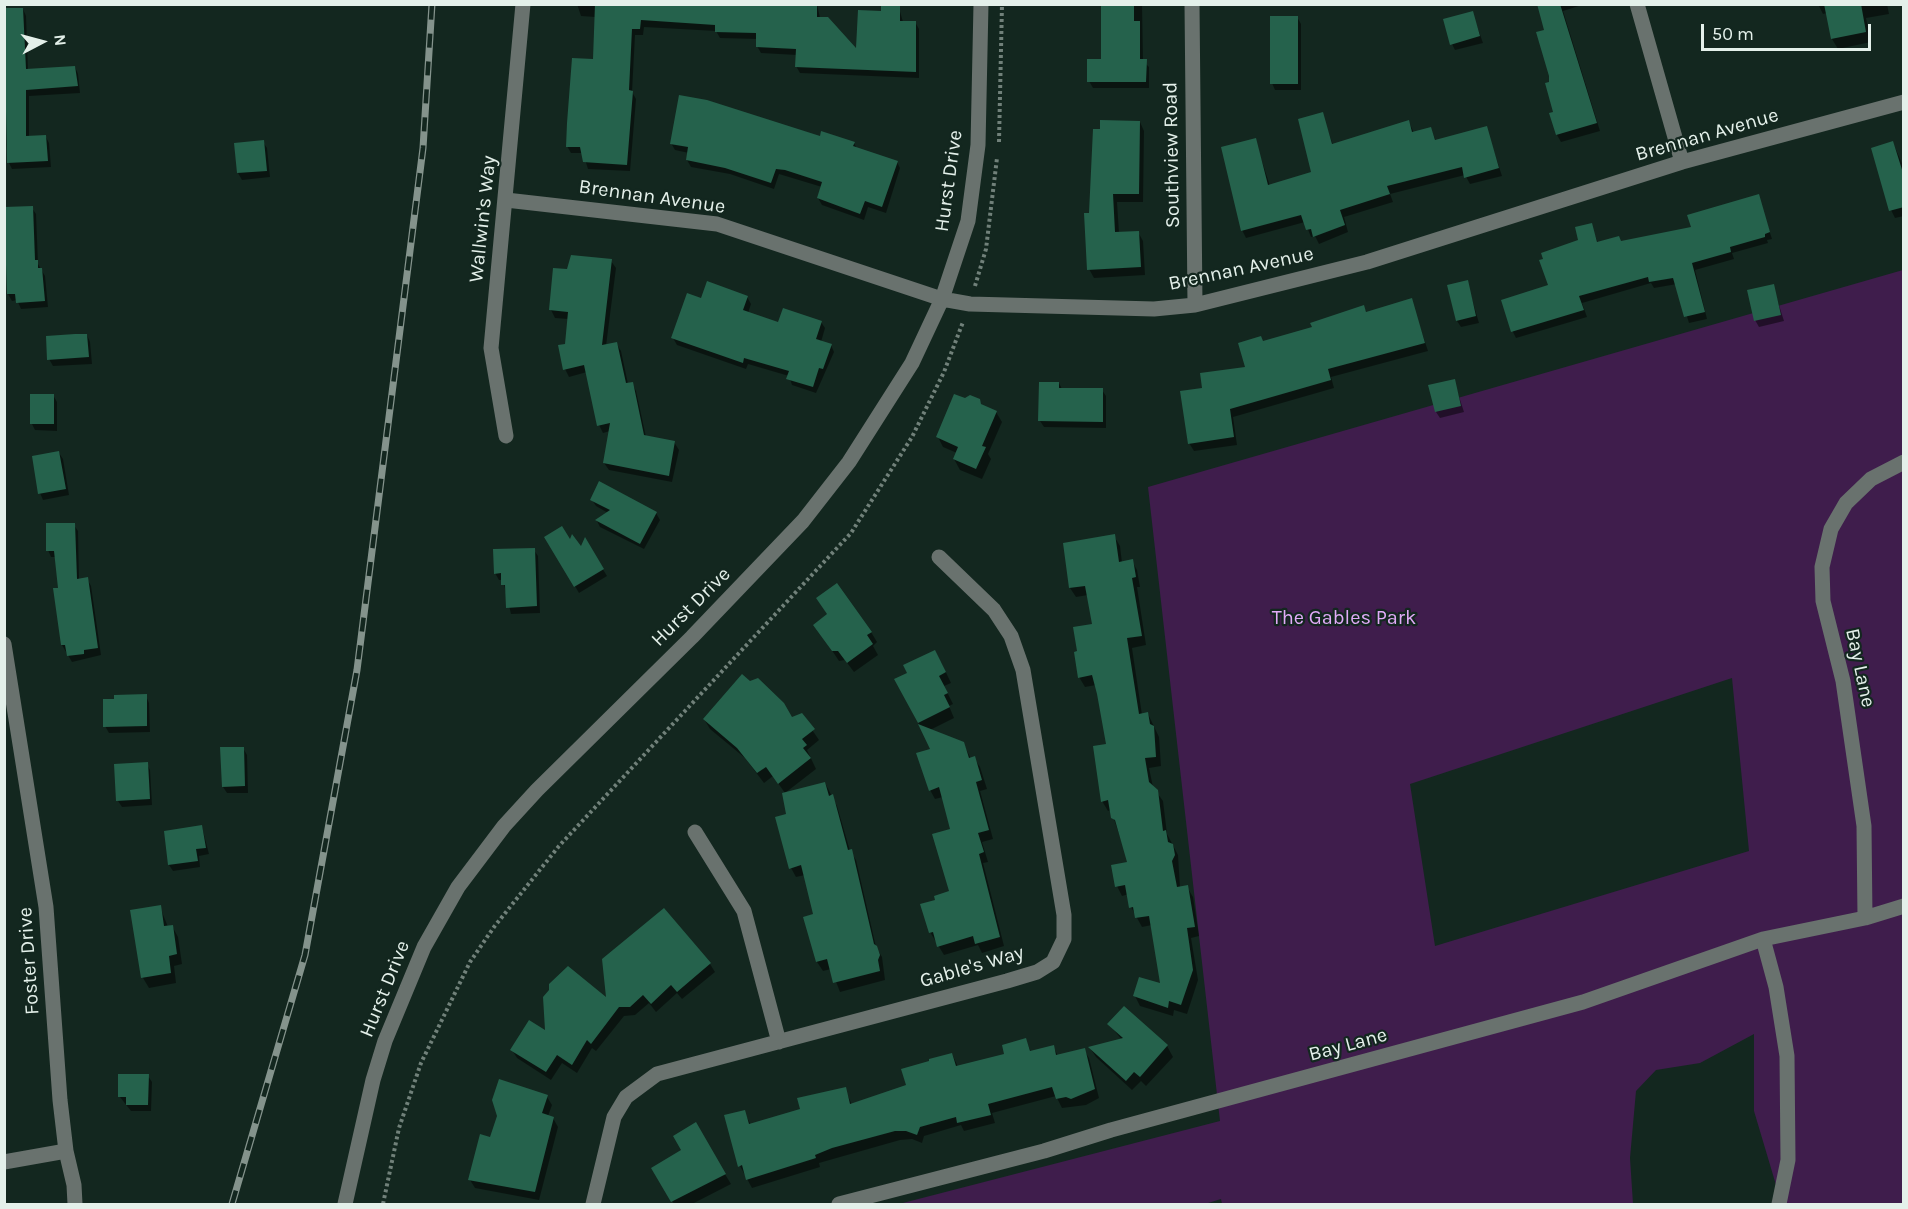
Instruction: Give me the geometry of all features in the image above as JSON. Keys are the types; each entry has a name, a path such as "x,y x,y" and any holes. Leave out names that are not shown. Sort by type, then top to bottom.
{"street":[{"name":"Wallwin's Way","path":"506,436 491,348 523,4"},
{"name":"Hurst Drive","path":"345,1204 373,1080 385,1041 424,947 458,887 519,809 763,565 810,512 849,462 896,392 942,299 966,230 975,177 980,114 981,4"},
{"name":"Southview Road","path":"1192,4 1195,304"},
{"path":"1637,4 1682,162"},
{"name":"Brennan Avenue","path":"506,200 717,224 942,299 970,304 1154,309 1195,304 1366,262 1682,162 1904,102"},
{"name":"Bay Lane","path":"1865,918 1864,826 1844,681 1823,601 1822,567 1831,529 1846,503 1871,479 1904,462"},
{"name":"Gable's Way","path":"593,1204 614,1117 626,1097 640,1084 657,1074 1037,972 1053,962 1064,939 1064,915 1023,670 1011,636 994,610 939,557"},
{"name":"Foster Drive","path":"4,644 46,908 66,1151 74,1185 75,1204"},
{"path":"695,832 744,911 779,1042"},
{"name":"Bay Lane","path":"839,1204 1044,1151 1112,1130 1583,1002 1763,939 1865,918 1904,906"},
{"path":"1763,939 1776,987 1787,1056 1788,1160 1779,1204"},
{"path":"4,1162 66,1151"}],"path":[{"path":"383,1204 399,1128 421,1064 470,962 494,927 559,846 851,533 912,437 944,372 970,304"}],"green space":[{"name":"The Gables Park","path":"1903,270 1903,1204 1779,1204 1779,1195 1754,1111 1754,1034 1700,1063 1656,1070 1636,1091 1630,1158 1633,1204 1222,1204 1221,1199 1205,1204 899,1204 1220,1121 1148,487","holes":["1732,678 1749,851 1435,946 1410,784"]}],"building":[{"path":"595,4 817,4 817,17 828,17 856,48 858,10 881,11 881,6 900,6 900,21 916,21 916,72 795,67 796,49 756,47 756,33 715,32 715,25 641,20 640,29 632,29 629,90 633,91 627,165 583,162 580,147 566,147 567,123 572,58 593,59"},
{"path":"1537,4 1560,4 1597,123 1556,135 1549,113 1553,112 1545,83 1549,82 1549,76 1536,32 1544,30"},
{"path":"1824,4 1861,4 1866,32 1831,39"},
{"path":"1101,5 1134,5 1134,21 1140,21 1140,59 1147,59 1146,82 1087,82 1087,59 1101,59"},
{"path":"4,8 23,8 26,69 75,66 78,86 26,90 26,136 46,135 48,161 7,163"},
{"path":"1473,11 1480,36 1450,45 1443,19"},
{"path":"1270,16 1298,16 1298,84 1270,84"},
{"path":"679,95 707,100 820,136 821,131 855,142 853,146 898,161 882,207 865,201 860,214 817,198 822,182 785,170 776,169 771,183 725,168 686,160 688,147 670,144"},
{"path":"1323,112 1332,144 1409,120 1412,132 1431,127 1435,140 1487,126 1499,168 1464,178 1462,167 1387,186 1390,194 1340,210 1345,225 1313,237 1311,229 1306,230 1301,215 1241,231 1221,147 1256,138 1268,185 1311,172 1298,119"},
{"path":"1100,120 1140,121 1139,194 1113,194 1115,232 1139,231 1141,267 1087,270 1084,213 1089,213 1093,129 1100,129"},
{"path":"264,140 267,171 237,173 234,143"},
{"path":"1893,141 1904,176 1904,207 1889,211 1871,148"},
{"path":"1759,194 1770,232 1765,234 1765,237 1730,247 1731,252 1692,263 1705,312 1684,317 1673,278 1649,282 1648,277 1579,296 1584,310 1511,332 1501,300 1548,285 1539,260 1543,259 1541,253 1578,240 1575,227 1592,223 1597,242 1619,236 1621,241 1691,227 1687,215"},
{"path":"33,206 35,260 38,260 38,268 42,268 45,301 16,303 15,294 7,294 4,207"},
{"path":"571,255 612,259 602,345 617,342 626,383 633,382 644,435 675,441 669,476 603,463 610,423 597,426 584,365 563,370 558,345 565,344 568,312 549,310 553,268 567,269"},
{"path":"1468,280 1476,316 1456,321 1447,285"},
{"path":"707,281 748,296 743,310 778,322 783,308 822,321 816,339 832,344 823,369 819,368 813,387 786,379 789,371 744,358 743,363 671,338 687,293 701,298"},
{"path":"1774,284 1781,315 1754,321 1747,290"},
{"path":"1412,298 1425,343 1328,369 1331,380 1230,409 1234,437 1188,444 1180,391 1202,388 1200,373 1245,367 1238,343 1261,336 1263,341 1312,327 1310,323 1364,305 1366,312"},
{"path":"87,334 89,357 47,360 46,336"},
{"path":"1455,379 1461,406 1435,412 1428,385"},
{"path":"1039,382 1059,382 1059,388 1103,388 1103,422 1038,421"},
{"path":"30,394 54,394 54,424 30,424"},
{"path":"954,394 965,398 970,395 980,399 981,404 997,411 982,446 986,447 976,469 953,459 958,447 936,437"},
{"path":"59,451 66,489 38,494 32,456"},
{"path":"599,481 657,512 640,544 595,520 610,510 590,500"},
{"path":"46,523 75,523 77,579 88,577 98,648 84,650 84,654 67,656 65,645 61,645 53,588 58,588 54,551 46,551"},
{"path":"562,526 570,539 572,534 581,546 585,537 604,569 574,587 544,537"},
{"path":"1115,534 1119,562 1133,559 1136,577 1132,578 1142,636 1127,638 1139,714 1148,712 1150,724 1154,726 1156,757 1145,758 1149,782 1158,790 1163,831 1166,830 1168,842 1173,844 1175,855 1172,861 1177,887 1188,885 1195,927 1187,928 1193,970 1181,1005 1169,1001 1168,1008 1133,996 1139,977 1160,983 1149,916 1135,918 1133,907 1129,908 1125,885 1115,887 1111,865 1127,862 1115,820 1111,818 1108,800 1101,802 1093,746 1106,744 1097,694 1092,675 1078,678 1074,652 1077,651 1073,627 1092,624 1085,586 1069,588 1063,543"},
{"path":"535,548 537,606 506,608 505,585 501,585 501,573 494,574 493,549"},
{"path":"837,583 872,632 867,635 873,644 847,663 838,651 832,651 813,625 827,614 816,598"},
{"path":"935,650 946,672 939,676 948,693 944,695 950,707 918,723 894,679 907,673 903,665"},
{"path":"742,674 750,681 758,678 784,703 792,717 802,713 815,729 802,739 807,745 803,748 811,758 778,784 766,767 757,773 737,748 703,719"},
{"path":"147,694 147,726 103,727 103,699 114,699 114,695"},
{"path":"918,724 964,742 969,758 975,756 982,780 976,782 989,830 978,833 984,852 979,854 1000,937 975,944 973,936 937,947 933,932 929,933 920,904 935,900 934,896 949,891 932,834 950,829 939,787 929,791 916,753 930,749"},
{"path":"220,747 244,747 245,786 222,787"},
{"path":"148,762 150,799 116,801 114,764"},
{"path":"825,782 829,796 833,794 848,850 852,849 874,944 880,955 878,960 880,971 833,983 827,959 816,962 803,917 813,914 801,865 789,869 775,817 786,814 782,793"},
{"path":"202,825 206,848 196,849 198,861 168,865 164,831"},
{"path":"161,905 164,926 173,925 177,954 169,956 171,973 141,978 130,910"},
{"path":"664,908 711,963 677,992 671,985 651,1004 643,995 630,1007 619,1007 591,1044 587,1040 572,1065 557,1055 546,1072 510,1050 529,1020 545,1030 543,997 549,990 549,984 568,966 606,997 602,959"},
{"path":"1124,1006 1168,1045 1140,1077 1134,1072 1126,1081 1088,1047 1123,1038 1107,1024"},
{"path":"1026,1038 1030,1051 1054,1045 1056,1055 1085,1048 1095,1089 1071,1099 1066,1097 1056,1099 1052,1087 988,1104 991,1115 957,1123 956,1117 920,1127 917,1135 906,1131 895,1131 832,1148 815,1155 816,1158 746,1180 742,1165 738,1167 724,1115 745,1110 749,1124 800,1109 797,1098 846,1087 850,1104 906,1085 901,1069 952,1053 956,1066 1004,1054 1002,1045"},
{"path":"118,1074 149,1074 148,1105 126,1105 126,1097 118,1097"},
{"path":"499,1079 548,1095 542,1113 554,1117 535,1192 468,1180 480,1134 490,1137 497,1116 492,1100"},
{"path":"696,1122 726,1174 671,1202 651,1168 681,1150 673,1136"}],"railway":[{"path":"232,1204 305,955 357,670 423,148 432,4"}]}
